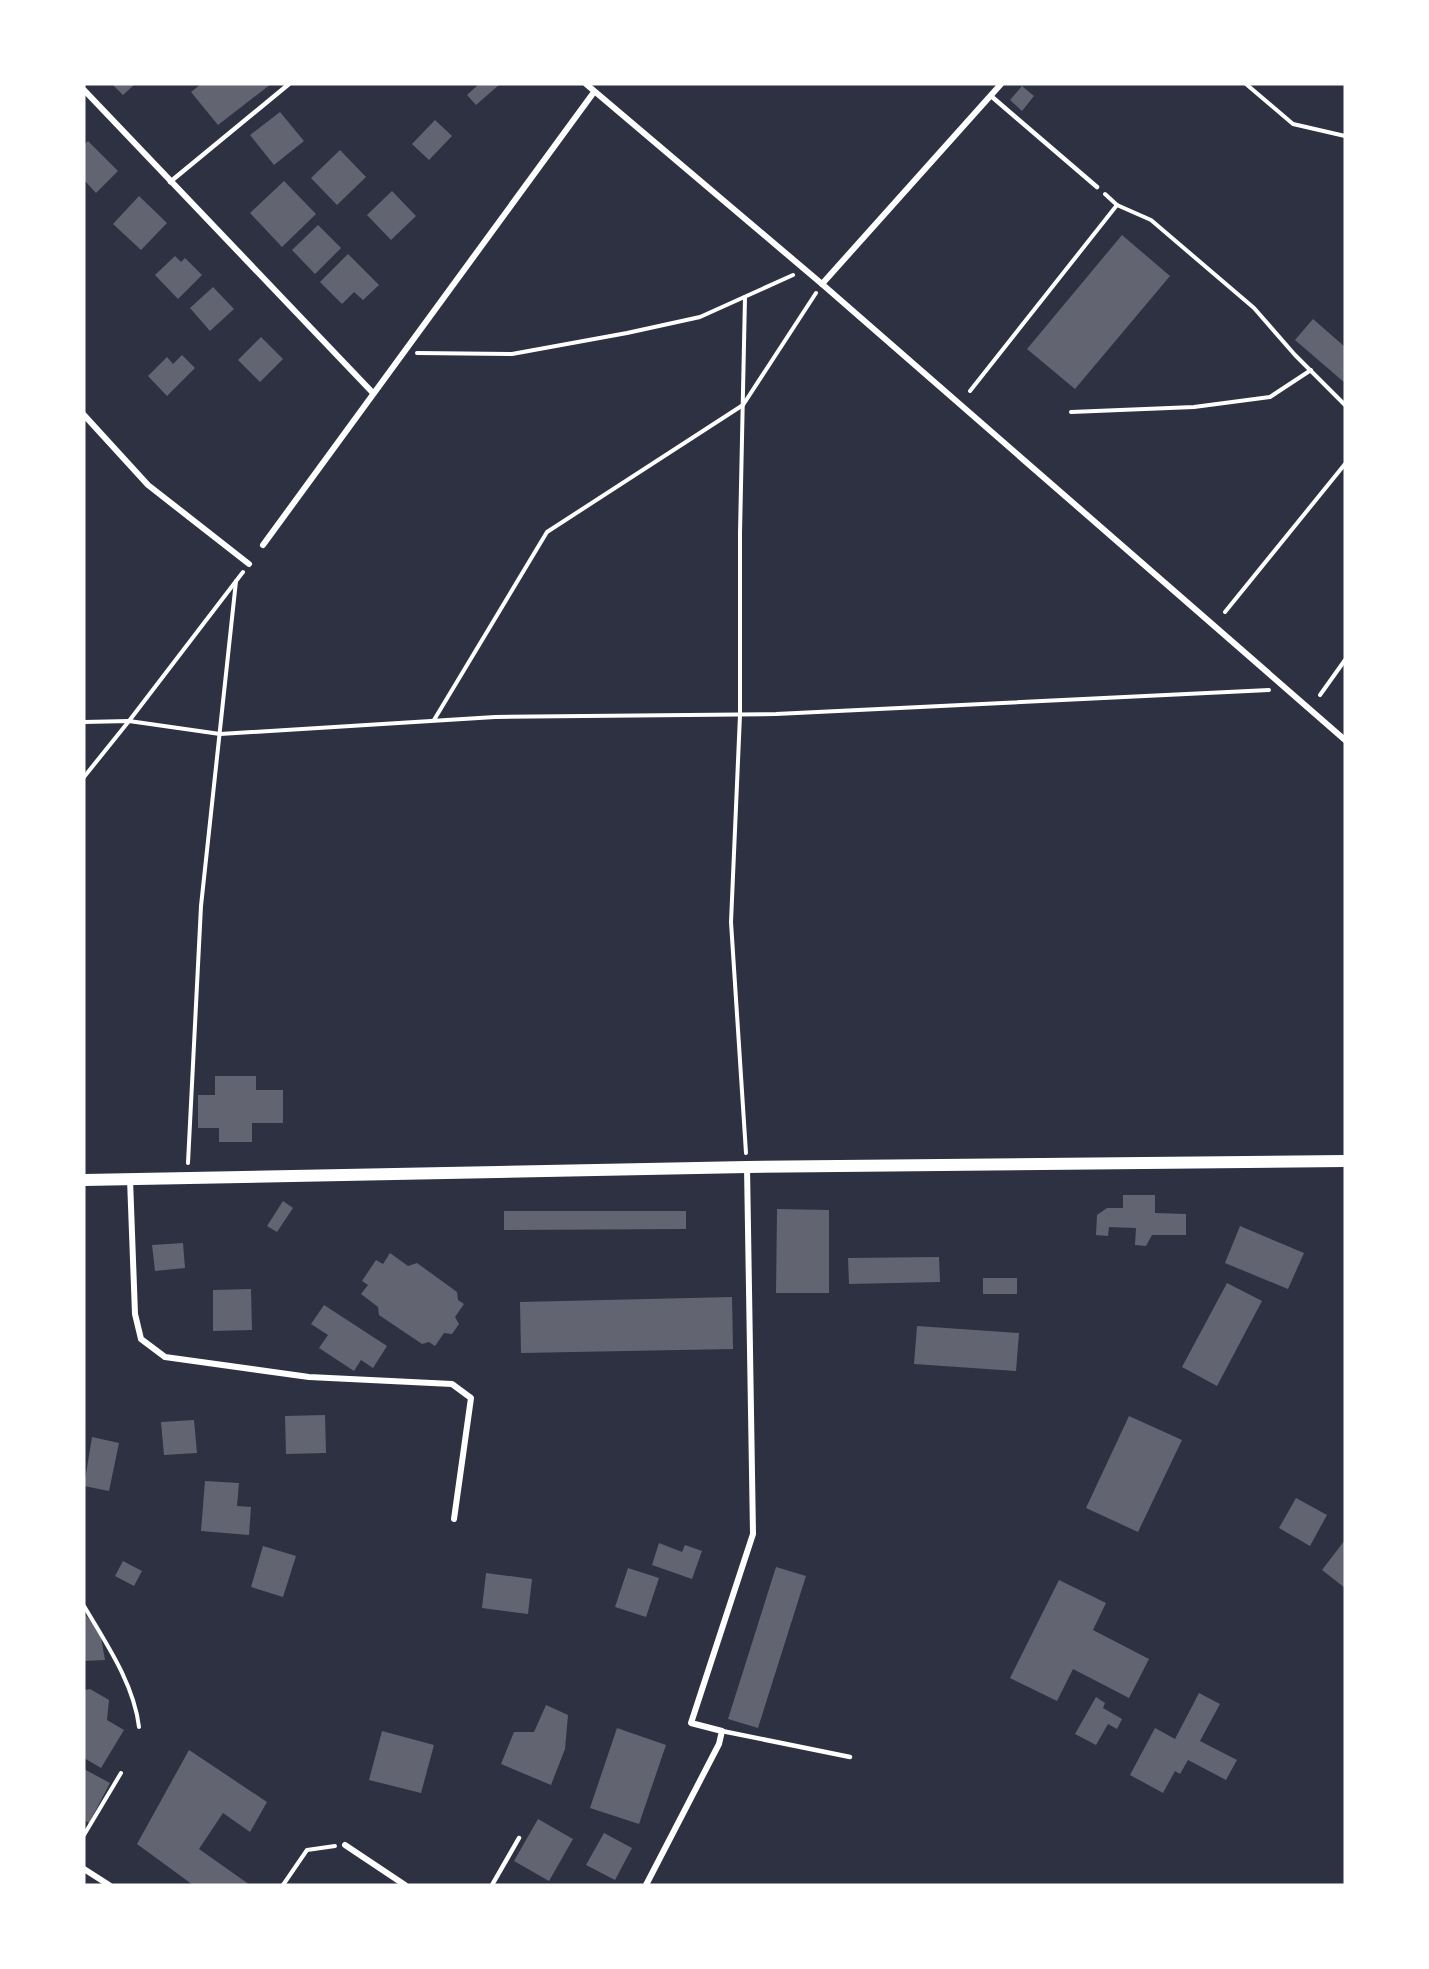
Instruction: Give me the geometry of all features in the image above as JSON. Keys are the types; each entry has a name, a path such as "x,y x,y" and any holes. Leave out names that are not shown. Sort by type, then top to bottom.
{"main road":[{"path":"84,1180 747,1167 1345,1161"}],"street":[{"path":"586,84 822,284 1345,740"},
{"path":"822,284 1000,84"},
{"path":"84,90 373,393"},
{"path":"263,545 594,92"},
{"path":"84,415 148,485 249,564"},
{"path":"646,1885 719,1744 722,1731 691,1723 753,1534 747,1167"},
{"path":"130,1178 135,1314 141,1340 165,1357 309,1377 452,1384 471,1398 454,1519"},
{"path":"345,1845 405,1885"},
{"path":"84,1869 109,1885"}],"lane":[{"path":"170,182 289,84"},
{"path":"991,96 1097,188"},
{"path":"722,1731 850,1757"},
{"path":"492,1885 519,1838"}],"path":[{"path":"1246,84 1293,124 1345,136"},
{"path":"1097,188 1117,205 1151,220 1237,293 1254,308 1345,405"},
{"path":"970,391 1117,205"},
{"path":"402,353 512,354 699,317 804,269"},
{"path":"434,721 547,532 742,405 822,284"},
{"path":"745,297 740,533 740,715 731,922 747,1167"},
{"path":"1071,412 1194,407 1270,398 1311,370"},
{"path":"1225,612 1345,464"},
{"path":"84,777 249,564"},
{"path":"187,1177 201,906 236,581"},
{"path":"1320,694 1345,660"},
{"path":"84,722 129,721 220,734 495,717 776,714 1287,689"},
{"path":"84,1606 106,1643 136,1706 139,1727"},
{"path":"84,1835 121,1773"},
{"path":"283,1885 307,1850 345,1845"}],"building":[{"path":"112,84 135,84 123,95"},
{"path":"201,84 271,84 218,125 191,92"},
{"path":"479,84 500,84 476,105 467,95"},
{"path":"1022,86 1034,96 1022,111 1010,100"},
{"path":"280,112 304,141 274,165 250,135"},
{"path":"435,120 452,136 429,160 412,144"},
{"path":"88,141 118,171 96,193 84,180 84,145"},
{"path":"340,150 366,177 337,205 311,178"},
{"path":"284,181 316,214 282,247 250,213"},
{"path":"392,191 416,216 391,240 367,215"},
{"path":"139,196 167,223 141,250 113,224"},
{"path":"318,225 341,248 315,274 292,250"},
{"path":"1122,235 1170,276 1075,389 1027,349"},
{"path":"348,254 379,285 363,300 354,292 342,304 320,282"},
{"path":"175,256 181,262 185,258 202,275 178,299 155,275"},
{"path":"213,287 234,309 210,331 190,308"},
{"path":"1313,319 1345,347 1345,383 1295,340"},
{"path":"261,337 283,359 260,382 238,360"},
{"path":"182,355 195,368 167,396 148,376 167,357 173,364"},
{"path":"215,1076 256,1076 256,1090 283,1090 283,1123 252,1123 252,1142 219,1142 219,1128 198,1128 198,1095 215,1095"},
{"path":"1123,1195 1155,1195 1155,1213 1186,1214 1186,1235 1152,1235 1146,1246 1135,1245 1136,1228 1109,1227 1108,1236 1096,1235 1097,1215 1107,1208 1123,1208"},
{"path":"283,1201 293,1208 277,1232 267,1226"},
{"path":"777,1209 829,1210 829,1293 776,1293"},
{"path":"504,1211 686,1211 686,1229 504,1230"},
{"path":"1240,1226 1304,1253 1288,1289 1225,1263"},
{"path":"183,1243 185,1268 155,1271 152,1245"},
{"path":"390,1253 408,1266 417,1263 457,1292 458,1300 464,1304 455,1317 459,1324 452,1334 444,1333 435,1346 429,1342 422,1344 379,1315 378,1307 361,1294 368,1285 362,1281 376,1260 383,1264"},
{"path":"939,1257 940,1282 849,1284 848,1258"},
{"path":"983,1278 1017,1278 1017,1294 983,1294"},
{"path":"1227,1283 1262,1301 1217,1386 1182,1367"},
{"path":"251,1289 252,1330 213,1331 213,1290"},
{"path":"732,1297 733,1349 521,1353 520,1302"},
{"path":"324,1305 387,1346 373,1368 361,1360 354,1371 319,1348 328,1335 311,1324"},
{"path":"917,1326 1019,1333 1016,1371 914,1364"},
{"path":"325,1415 326,1453 286,1454 285,1416"},
{"path":"1129,1416 1182,1440 1138,1532 1086,1508"},
{"path":"194,1420 197,1453 164,1455 161,1422"},
{"path":"92,1437 119,1443 109,1491 84,1486"},
{"path":"205,1481 239,1483 237,1506 251,1507 249,1535 201,1531"},
{"path":"1296,1498 1327,1515 1310,1546 1279,1528"},
{"path":"1345,1540 1345,1588 1322,1570"},
{"path":"659,1543 682,1552 685,1545 702,1551 692,1579 652,1565"},
{"path":"263,1546 296,1556 283,1597 251,1587"},
{"path":"123,1561 142,1571 134,1586 115,1576"},
{"path":"776,1567 806,1576 758,1728 728,1719"},
{"path":"628,1568 659,1578 646,1617 615,1607"},
{"path":"486,1573 532,1579 528,1614 482,1608"},
{"path":"1059,1580 1106,1603 1093,1630 1149,1659 1129,1698 1073,1669 1057,1701 1010,1678"},
{"path":"84,1613 100,1632 105,1660 84,1661"},
{"path":"90,1689 109,1700 107,1720 124,1730 101,1768 84,1758 84,1690"},
{"path":"1199,1693 1220,1704 1200,1741 1237,1760 1226,1780 1188,1760 1180,1774 1175,1771 1163,1793 1130,1775 1155,1728 1175,1739"},
{"path":"1096,1697 1105,1703 1103,1708 1122,1719 1117,1729 1108,1724 1096,1745 1075,1734"},
{"path":"546,1705 568,1715 565,1749 551,1785 501,1764 514,1732 534,1732"},
{"path":"617,1728 666,1745 639,1824 590,1808"},
{"path":"382,1731 434,1745 421,1793 369,1780"},
{"path":"189,1750 267,1802 250,1832 223,1813 199,1849 250,1885 193,1885 137,1844"},
{"path":"84,1769 110,1783 89,1823 84,1820"},
{"path":"538,1819 573,1839 549,1881 514,1861"},
{"path":"604,1833 632,1848 615,1880 586,1865"}]}
